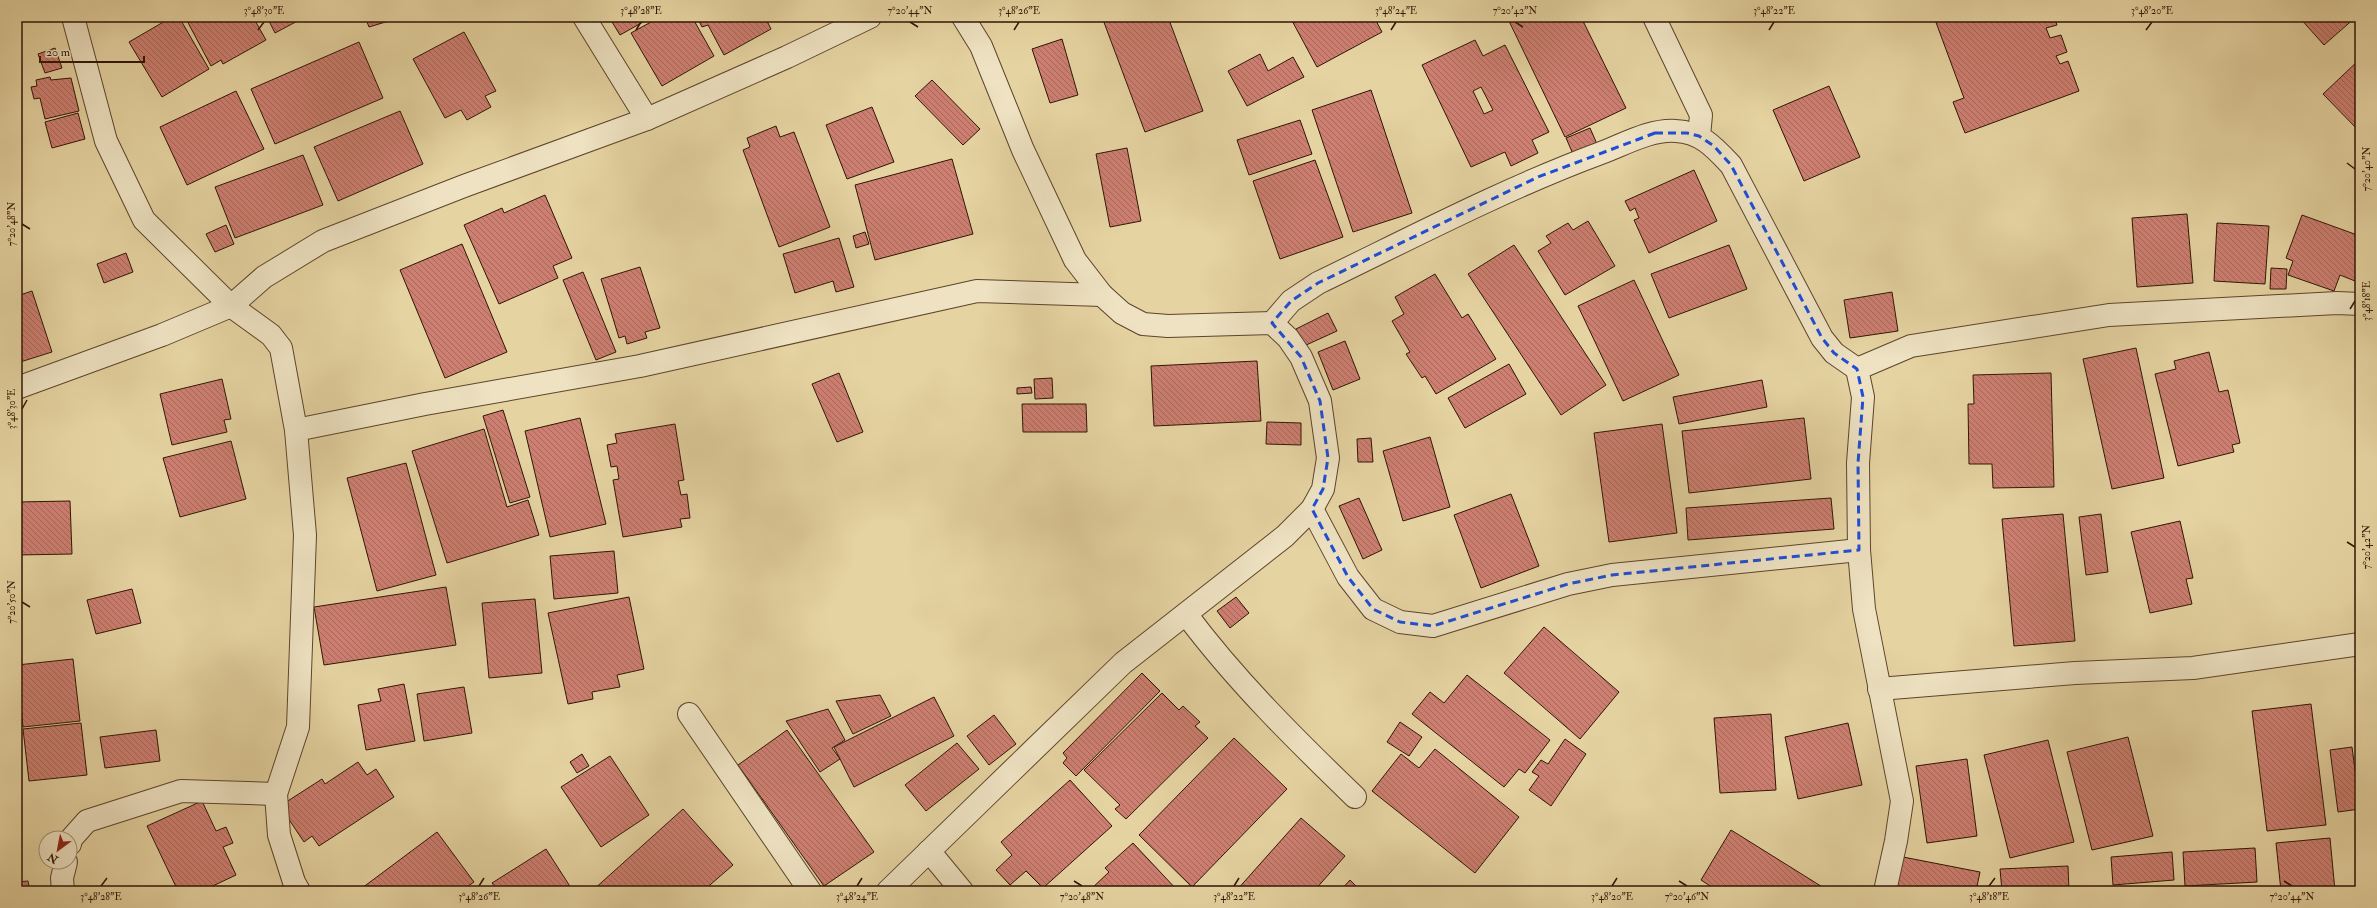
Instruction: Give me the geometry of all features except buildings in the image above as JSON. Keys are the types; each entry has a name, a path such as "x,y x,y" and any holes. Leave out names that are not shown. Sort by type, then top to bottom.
{"street":[{"path":"73,17 106,141 144,220 231,306 271,335 281,348 296,430 305,535 298,727 276,794 279,835 294,882 299,891"},
{"path":"584,17 647,119"},
{"path":"17,388 162,335 231,306 264,277 322,242 464,186 647,119 787,57 870,17"},
{"path":"888,891 1123,663 1285,536 1312,509 1323,489 1328,458 1320,401 1301,357 1288,338 1272,323 1168,326 1143,324 1122,313 1102,295 1075,260 1023,150 981,46 963,17"},
{"path":"1654,17 1702,115 1700,136"},
{"path":"1272,323 1291,301 1318,283 1538,177 1655,133 1676,131 1700,136 1714,146 1731,165 1822,338 1834,353 1857,369 1862,397 1858,462 1859,550 1864,609 1902,801 1885,891"},
{"path":"296,430 425,404 640,366 977,291 1102,295"},
{"path":"1857,369 1911,346 2109,315 2337,303 2360,304"},
{"path":"1312,509 1348,577 1373,609 1400,622 1433,626 1568,584 1612,575 1859,550"},
{"path":"1186,614 1216,654 1293,736 1355,797"},
{"path":"1879,689 2075,673 2194,668 2360,644"},
{"path":"689,714 810,891"},
{"path":"78,832 87,822 181,791 276,794"},
{"path":"929,851 962,891"},
{"path":"63,891 62,878 64,870"}],"highlighted area":[{"path":"1655,133 1687,133 1699,136 1714,146 1731,165 1822,338 1834,353 1857,369 1863,397 1858,463 1859,550 1612,575 1568,584 1433,626 1400,622 1373,609 1348,577 1312,509 1323,489 1328,458 1320,401 1301,357 1272,323 1291,301 1318,283 1538,177"}]}
